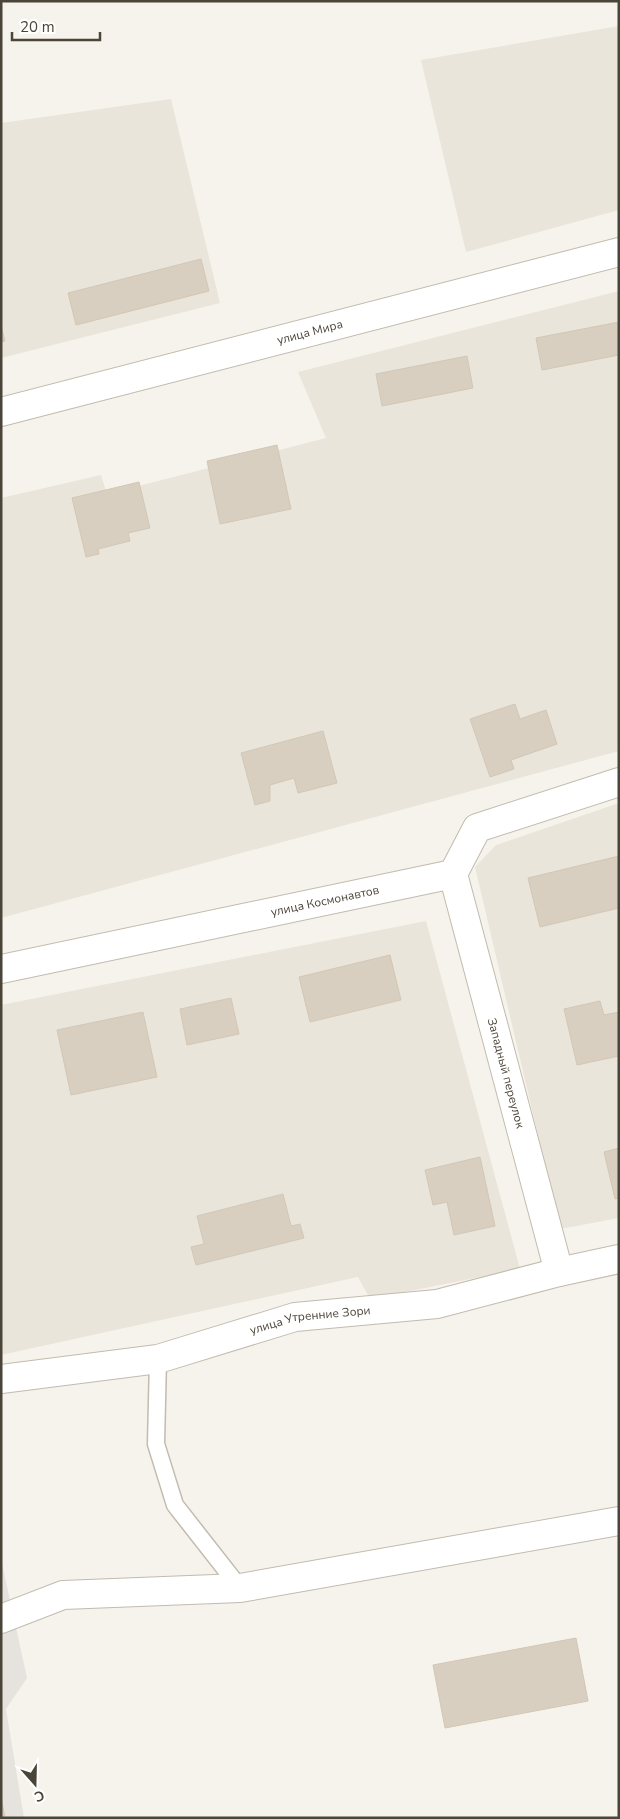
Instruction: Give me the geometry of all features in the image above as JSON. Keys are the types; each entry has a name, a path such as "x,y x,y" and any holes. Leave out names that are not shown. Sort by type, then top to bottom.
{"street":[{"name":"улица Мира","path":"1,412 619,252"},
{"path":"453,874 477,828 619,782"},
{"name":"улица Космонавтов","path":"1,970 453,874"},
{"name":"Западный переулок","path":"453,874 559,1272"},
{"name":"улица Утренние Зори","path":"1,1379 158,1359 295,1317 437,1304 559,1272 619,1259"},
{"path":"1,1619 62,1595 240,1588 619,1521"}],"lane":[{"path":"158,1359 156,1444 175,1504 240,1588"}],"shaded area":[{"path":"619,26 619,210 466,252 421,60"},
{"path":"171,99 220,303 1,358 1,123"},
{"path":"619,291 619,751 1,918 1,498 101,475 107,494 326,438 298,372"},
{"path":"619,803 619,1218 560,1229 475,867 496,845"},
{"path":"426,921 520,1269 370,1299 358,1277 1,1355 1,1005"},
{"path":"1,1559 27,1678 6,1709 24,1818 1,1818"}],"building":[{"path":"201,259 209,291 76,325 68,293"},
{"path":"619,322 619,355 542,370 536,338"},
{"path":"1,326 5,341 1,342"},
{"path":"467,356 473,388 382,406 376,374"},
{"path":"277,445 291,509 220,524 207,461"},
{"path":"139,482 150,528 128,533 130,541 98,549 99,554 86,557 72,498"},
{"path":"515,704 520,719 546,710 557,744 511,760 514,769 490,777 470,719"},
{"path":"323,731 337,783 298,793 294,778 270,785 270,801 255,805 241,753"},
{"path":"619,856 619,908 540,927 528,878"},
{"path":"390,955 401,1000 310,1022 299,977"},
{"path":"231,998 239,1034 187,1045 180,1009"},
{"path":"600,1001 604,1015 619,1012 619,1056 577,1065 564,1009"},
{"path":"143,1012 157,1077 71,1095 57,1030"},
{"path":"619,1148 619,1198 615,1199 604,1152"},
{"path":"480,1157 495,1226 454,1235 447,1202 433,1205 425,1170"},
{"path":"283,1194 291,1226 300,1224 304,1238 196,1265 191,1247 204,1244 197,1216"},
{"path":"576,1638 588,1701 445,1728 433,1665"},
{"path":"1,1797 5,1818 1,1818"}]}
